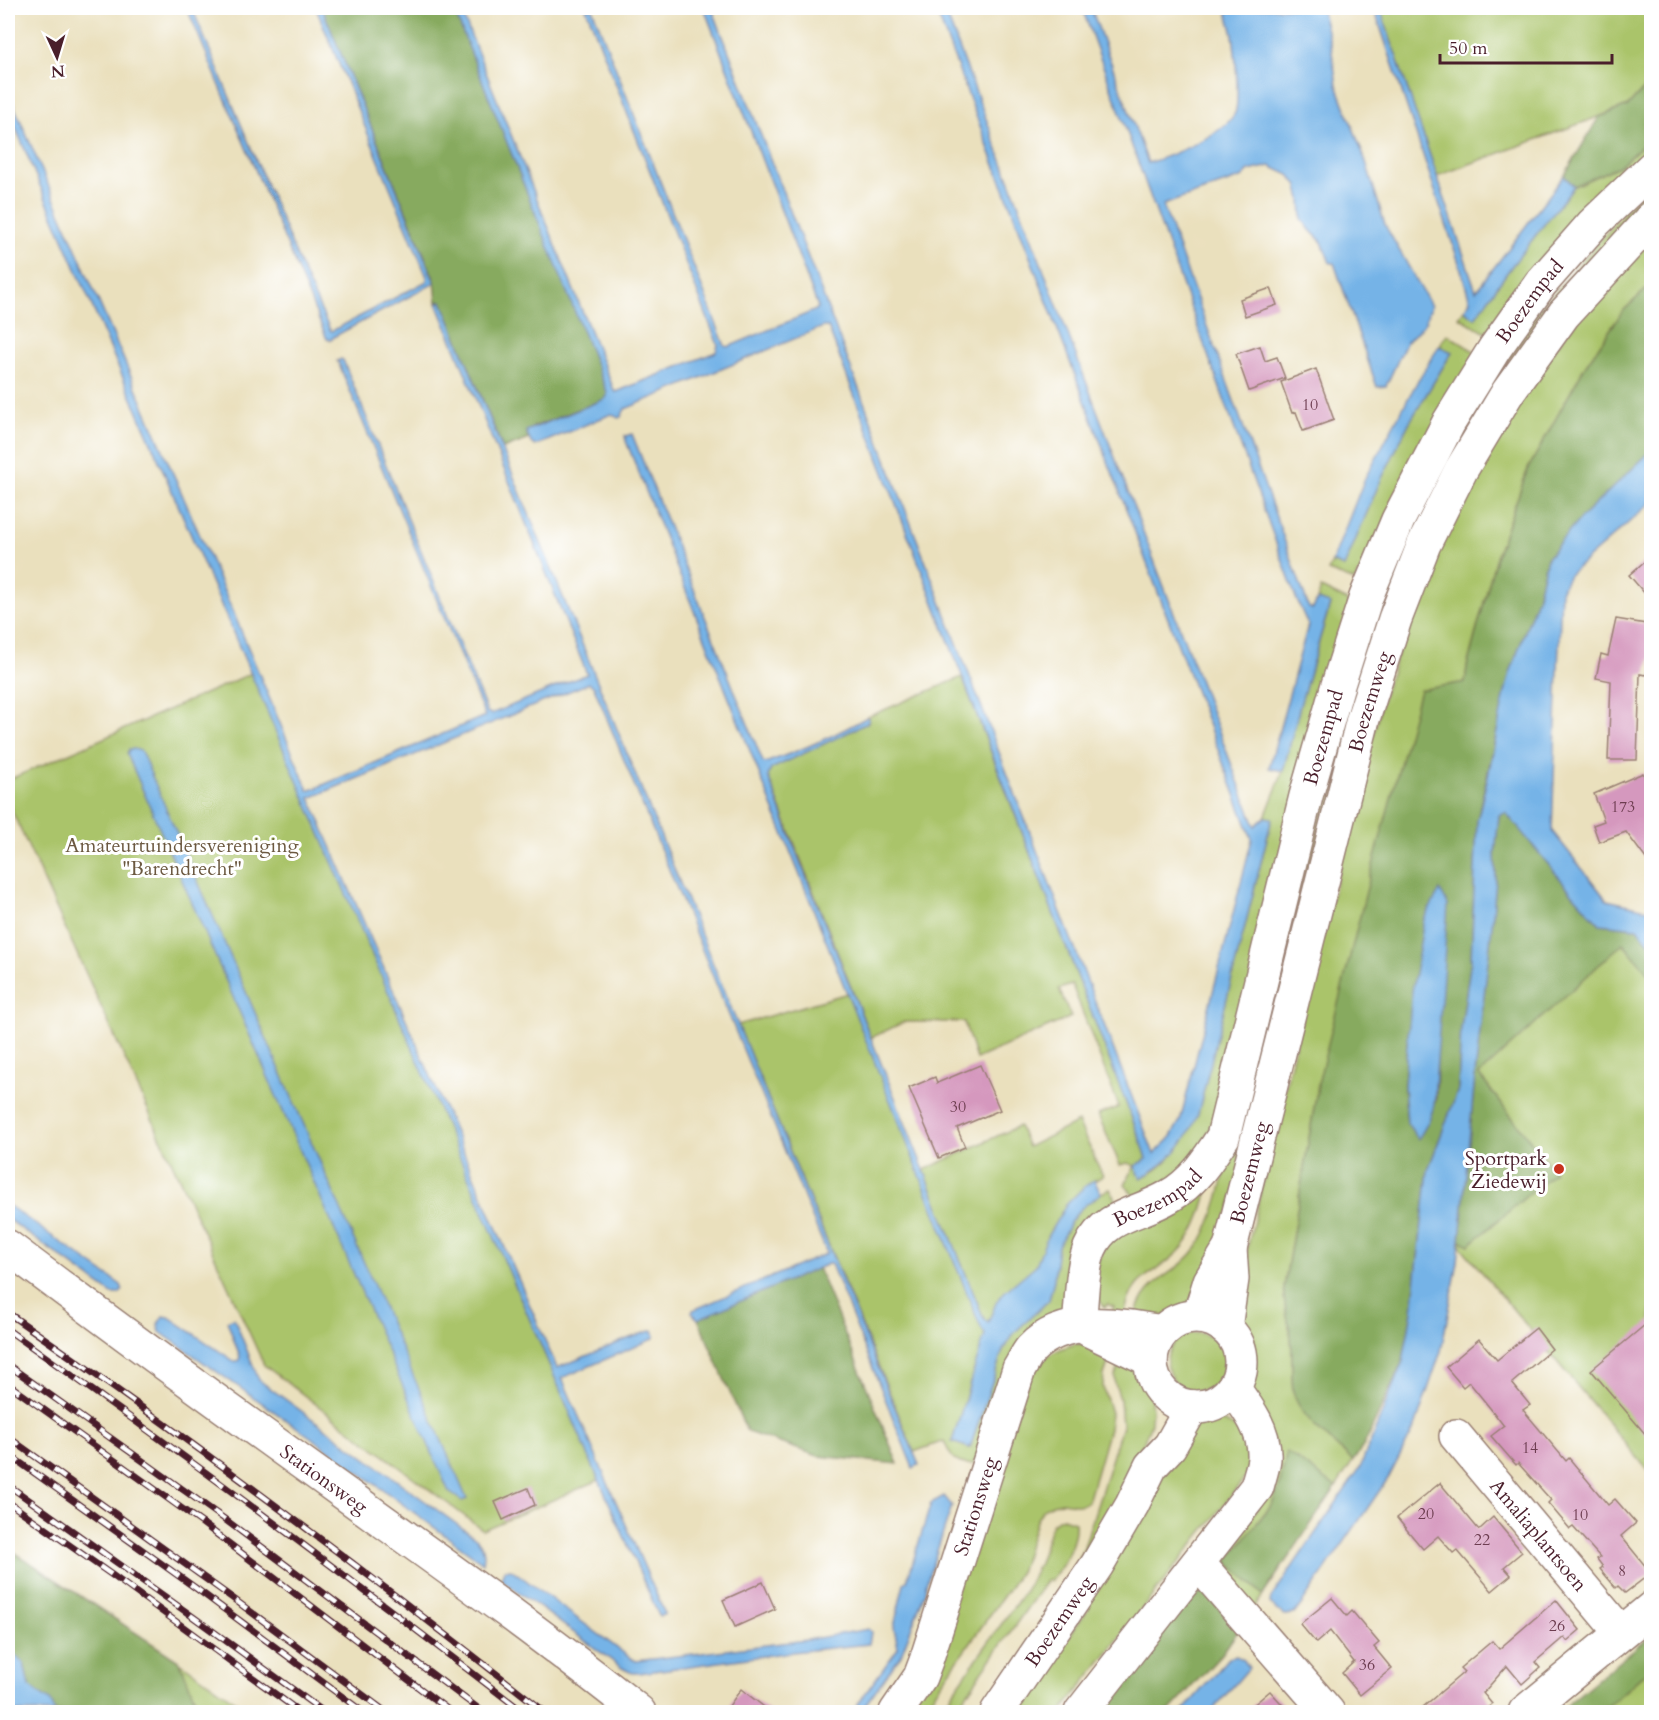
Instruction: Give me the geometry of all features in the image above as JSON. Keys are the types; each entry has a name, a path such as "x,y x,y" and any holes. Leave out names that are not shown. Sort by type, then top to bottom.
{"street":[{"name":"Boezempad","path":"1079,1325 1086,1263 1095,1239 1106,1226 1168,1198 1188,1183 1207,1163 1223,1137 1309,786 1366,597 1398,520 1449,422 1495,348 1535,292 1593,224 1652,168"},
{"name":"Boezemweg","path":"1212,1322 1232,1279 1230,1248 1363,719 1395,619 1424,544 1461,470 1508,392 1564,314 1652,218"},
{"name":"Stationsweg","path":"8,1247 126,1336 474,1587 582,1667 639,1713"},
{"path":"1081,1713 1257,1487 1264,1460 1262,1440 1202,1398 1157,1385 1152,1373 1157,1346 1173,1323 1185,1318 1212,1322 1234,1338 1239,1350 1241,1363 1239,1376 1202,1398"},
{"name":"Stationsweg","path":"896,1713 920,1677 926,1661 1019,1369 1031,1350 1056,1332 1079,1325 1125,1326 1157,1346"},
{"name":"Boezemweg","path":"997,1713 1097,1564 1132,1505 1151,1466 1170,1446 1202,1398"},
{"name":"Amaliaplantsoen","path":"1456,1436 1621,1633"},
{"path":"1198,1563 1328,1713"},
{"path":"1525,1713 1652,1608"}],"green space":[{"path":"322,8 453,8 607,391 605,399 533,427 527,435 529,439 503,449 443,304 440,301 437,303 435,281"},
{"path":"1380,8 1651,8 1651,81 1628,106 1437,176"},
{"path":"1651,81 1651,138 1619,166 1574,186 1564,176 1599,117 1628,106"},
{"path":"1651,138 1651,158 1486,333 1459,317 1464,310 1475,318 1511,267 1574,186 1619,166"},
{"path":"1651,182 1651,201 1628,224 1442,480 1222,1235 1190,1303 1164,1316 1134,1321 1138,1306 1152,1286 1180,1265 1198,1246 1216,1207 1323,772 1381,582 1511,342"},
{"path":"1651,238 1651,285 1623,311 1584,368 1528,469 1496,557 1467,667 1465,683 1318,1084 1284,1287 1284,1300 1291,1338 1292,1384 1296,1399 1309,1419 1353,1461 1336,1487 1287,1453 1279,1487 1272,1504 1227,1561 1263,1595 1253,1610 1220,1571 1220,1559 1264,1499 1248,1387 1252,1371 1252,1356 1240,1325 1238,1288 1306,1000 1384,693 1431,560 1471,478 1522,392 1581,314"},
{"path":"1651,285 1651,451 1579,520 1547,558 1537,599 1510,673 1477,821 1471,960 1461,1028 1458,1090 1428,1170 1412,1311 1403,1361 1364,1445 1353,1461 1317,1428 1301,1409 1296,1399 1292,1384 1291,1338 1284,1301 1284,1288 1318,1084 1420,690 1465,682 1496,557 1528,469 1584,368 1623,311","holes":["1440,891 1436,1101 1407,1123 1404,1086 1407,1045 1424,919"]},
{"path":"1447,334 1480,355 1355,581 1328,571 1332,562 1344,567 1378,486 1409,423 1452,352 1439,346"},
{"path":"1321,588 1346,600 1352,613 1221,1110 1185,1171 1135,1198 1125,1184 1135,1166 1141,1178 1156,1170 1168,1160 1198,1114 1272,818 1265,817 1283,771 1330,605 1317,600"},
{"name":"Amateurtuindersvereniging \"Barendrecht\"","path":"252,673 599,1480 483,1530 264,1365 8,802 8,780"},
{"path":"962,677 1145,1152 1147,1159 1135,1166 1127,1163 1120,1165 1098,1115 1119,1107 1072,985 1059,989 1071,1017 976,1059 964,1022 904,1022 871,1038 768,776 771,769 867,723 869,721 867,717"},
{"path":"1506,812 1600,924 1637,928 1651,944 1651,976 1623,943 1479,1075 1555,1172 1469,1245 1460,1240 1475,1075 1492,926 1499,815"},
{"name":"Sportpark Ziedewij","path":"1625,938 1652,954 1651,1474 1461,1247 1460,1240 1475,1074"},
{"path":"848,993 985,1334 952,1442 970,1448 1003,1350 1015,1332 1049,1300 1058,1246 1079,1210 1110,1189 1118,1206 1067,1309 1055,1318 973,1464 957,1462 944,1441 914,1452 738,1025"},
{"path":"1078,1122 1103,1176 1084,1187 1066,1205 1048,1235 1036,1266 1001,1295 988,1324 983,1317 924,1170 1019,1126 1028,1147"},
{"path":"1213,1170 1202,1210 1183,1247 1174,1257 1139,1283 1127,1303 1124,1319 1110,1315 1114,1307 1107,1304 1105,1308 1096,1293 1098,1261 1107,1242"},
{"path":"818,1268 898,1464 818,1456 747,1432 698,1319"},
{"path":"1190,1333 1202,1333 1217,1341 1225,1356 1225,1368 1217,1383 1202,1391 1190,1391 1175,1383 1167,1368 1167,1356 1175,1341"},
{"path":"1075,1344 1096,1344 1112,1351 1104,1375 1103,1387 1111,1413 1109,1429 1088,1502 1081,1505 1062,1502 1043,1509 1036,1521 1021,1570 1012,1584 921,1712 910,1712 1028,1379 1047,1356"},
{"path":"1122,1356 1134,1364 1143,1377 1150,1394 1151,1423 1125,1492 1065,1591 1060,1588 1084,1547 1122,1426 1115,1376"},
{"path":"1210,1418 1230,1425 1242,1435 1251,1470 1061,1712 1015,1712 1089,1608 1086,1605 1186,1433 1202,1419"},
{"path":"1287,1452 1336,1487 1263,1595 1227,1561 1272,1504 1279,1487"},
{"path":"1063,1518 1075,1522 1075,1529 1068,1554 1060,1569 1050,1581 1047,1580 954,1712 939,1712 1025,1591 1039,1563 1052,1524"},
{"path":"8,1548 180,1662 200,1712 152,1712 146,1705 135,1703 119,1712 55,1712 51,1702 29,1686 24,1664 8,1648"},
{"path":"1206,1593 1238,1631 1222,1654 1168,1712 1098,1712 1187,1597 1193,1600 1199,1594"},
{"path":"1651,1635 1651,1668 1601,1712 1558,1712"},
{"path":"180,1662 251,1712 200,1712"},
{"path":"1651,1668 1651,1712 1601,1712"}],"water":[{"path":"187,8 192,8 330,330 427,281 427,277 316,8 322,8 435,283 331,340 327,339"},
{"path":"453,8 460,8 616,392 716,352 718,345 586,8 592,8 725,346 728,347 816,310 818,307 704,8 712,8 1154,1154 1169,1140 1180,1121 1252,839 935,8 944,8 1255,826 1265,817 1272,818 1198,1114 1188,1135 1176,1152 1141,1178 1135,1166 1147,1159 1145,1152 828,327 823,327 625,409 621,417 618,418 612,414 535,446 531,443 526,431 605,399 607,392"},
{"path":"1082,8 1091,8 1148,163 1208,137 1229,121 1235,113 1237,87 1235,52 1226,8 1321,8 1331,46 1337,85 1366,162 1385,225 1431,306 1425,323 1406,343 1386,386 1377,387 1334,263 1330,263 1322,242 1302,219 1301,199 1297,184 1289,175 1270,166 1249,171 1243,177 1163,205 1309,608 1313,609 1317,600 1330,604 1283,771 1269,768 1308,625 1296,598"},
{"path":"1374,8 1380,8 1476,291 1564,176 1574,186 1511,267 1475,318 1464,310 1470,301 1460,266"},
{"path":"8,92 308,790 485,716 337,361 341,359 487,712 491,714 587,674 437,303 442,301 919,1465 913,1468 831,1264 698,1319 692,1313 693,1310 826,1254 826,1251 594,687 589,683 310,798 557,1368 653,1330 655,1336 653,1339 562,1378 664,1615 659,1616 599,1480 35,174 8,109"},
{"path":"1439,346 1452,352 1409,423 1378,486 1344,567 1332,562 1365,478"},
{"path":"632,434 763,762 817,743 867,717 869,719 867,723 771,769 768,776 797,854 983,1317 988,1323 1001,1295 1036,1265 1048,1235 1066,1205 1094,1180 1101,1193 1079,1210 1058,1246 1049,1300 1015,1332 1003,1350 970,1448 952,1442 985,1334 626,441 625,436"},
{"path":"1651,451 1651,503 1569,575 1561,590 1552,831 1607,900 1651,910 1651,944 1637,928 1600,924 1506,813 1499,815 1492,926 1475,1075 1458,1262 1441,1351 1415,1427 1389,1477 1301,1605 1294,1614 1284,1615 1270,1604 1271,1598 1360,1468 1403,1361 1412,1311 1428,1170 1458,1090 1461,1028 1471,960 1477,821 1510,673 1537,599 1547,558 1579,520"},
{"path":"129,749 141,751 467,1499 462,1501 449,1492 127,754"},
{"path":"1440,890 1448,905 1435,1095 1431,1115 1418,1139 1407,1123 1404,1086 1407,1045 1412,992 1424,919"},
{"path":"8,1205 121,1285 123,1290 119,1294 112,1294 8,1219"},
{"path":"163,1316 169,1317 234,1361 238,1361 240,1357 227,1321 234,1318 259,1380 477,1539 483,1550 483,1563 312,1438 160,1332 158,1324"},
{"path":"944,1496 952,1506 925,1592 901,1655 860,1712 852,1712 898,1648 894,1627 904,1583 907,1581 931,1503"},
{"path":"511,1569 636,1661 807,1640 868,1629 871,1632 869,1644 632,1673 501,1579 504,1570"},
{"path":"8,1648 24,1664 29,1686 51,1702 55,1712 8,1712"},
{"path":"1236,1656 1244,1660 1249,1668 1211,1712 1182,1712 1229,1658"}],"building":[{"path":"1271,288 1277,305 1245,316 1240,299"},
{"path":"1260,346 1265,361 1277,357 1285,378 1249,391 1236,354"},
{"path":"1316,369 1334,420 1303,431 1296,412 1292,413 1281,382"},
{"path":"1652,555 1652,602 1629,575"},
{"path":"1616,619 1652,625 1652,650 1646,675 1640,674 1637,760 1608,760 1611,681 1596,678 1601,654 1608,656"},
{"path":"1643,773 1652,796 1652,867 1626,832 1599,842 1593,825 1604,821 1594,794"},
{"path":"980,1065 1000,1110 957,1128 965,1147 939,1158 909,1088 935,1077 937,1083"},
{"path":"1652,1319 1652,1442 1591,1370"},
{"path":"1536,1328 1552,1349 1512,1383 1530,1405 1523,1410 1566,1461 1569,1458 1608,1505 1615,1499 1636,1523 1621,1536 1651,1573 1625,1593 1618,1586 1616,1588 1600,1569 1603,1567 1597,1559 1600,1557 1573,1527 1570,1529 1548,1503 1551,1500 1491,1436 1504,1426 1494,1413 1469,1382 1463,1387 1446,1367 1479,1339 1497,1360"},
{"path":"1440,1483 1479,1530 1493,1517 1522,1552 1504,1567 1511,1575 1492,1591 1457,1550 1453,1553 1438,1536 1423,1549 1397,1518"},
{"path":"528,1488 535,1505 503,1520 495,1502"},
{"path":"763,1582 775,1609 735,1627 723,1600"},
{"path":"1332,1598 1347,1616 1352,1611 1379,1643 1374,1647 1392,1669 1360,1695 1342,1673 1354,1662 1330,1631 1316,1643 1300,1624"},
{"path":"1556,1600 1580,1630 1567,1641 1564,1637 1535,1662 1540,1668 1522,1684 1507,1666 1483,1693 1492,1704 1482,1713 1416,1713 1464,1672 1460,1668 1492,1641 1499,1649"},
{"path":"741,1689 772,1713 724,1713"},
{"path":"1270,1691 1290,1713 1244,1713"}],"railway":[{"path":"8,1313 280,1508 545,1712"},
{"path":"8,1330 267,1518 523,1712"},
{"path":"8,1365 223,1518 483,1712"},
{"path":"8,1384 202,1523 451,1712"},
{"path":"8,1437 231,1597 386,1712"},
{"path":"8,1454 197,1589 363,1712"},
{"path":"8,1485 324,1712"},
{"path":"8,1502 300,1712"}],"place":[{"name":"Sportpark Ziedewij","path":"1559,1169"}]}
